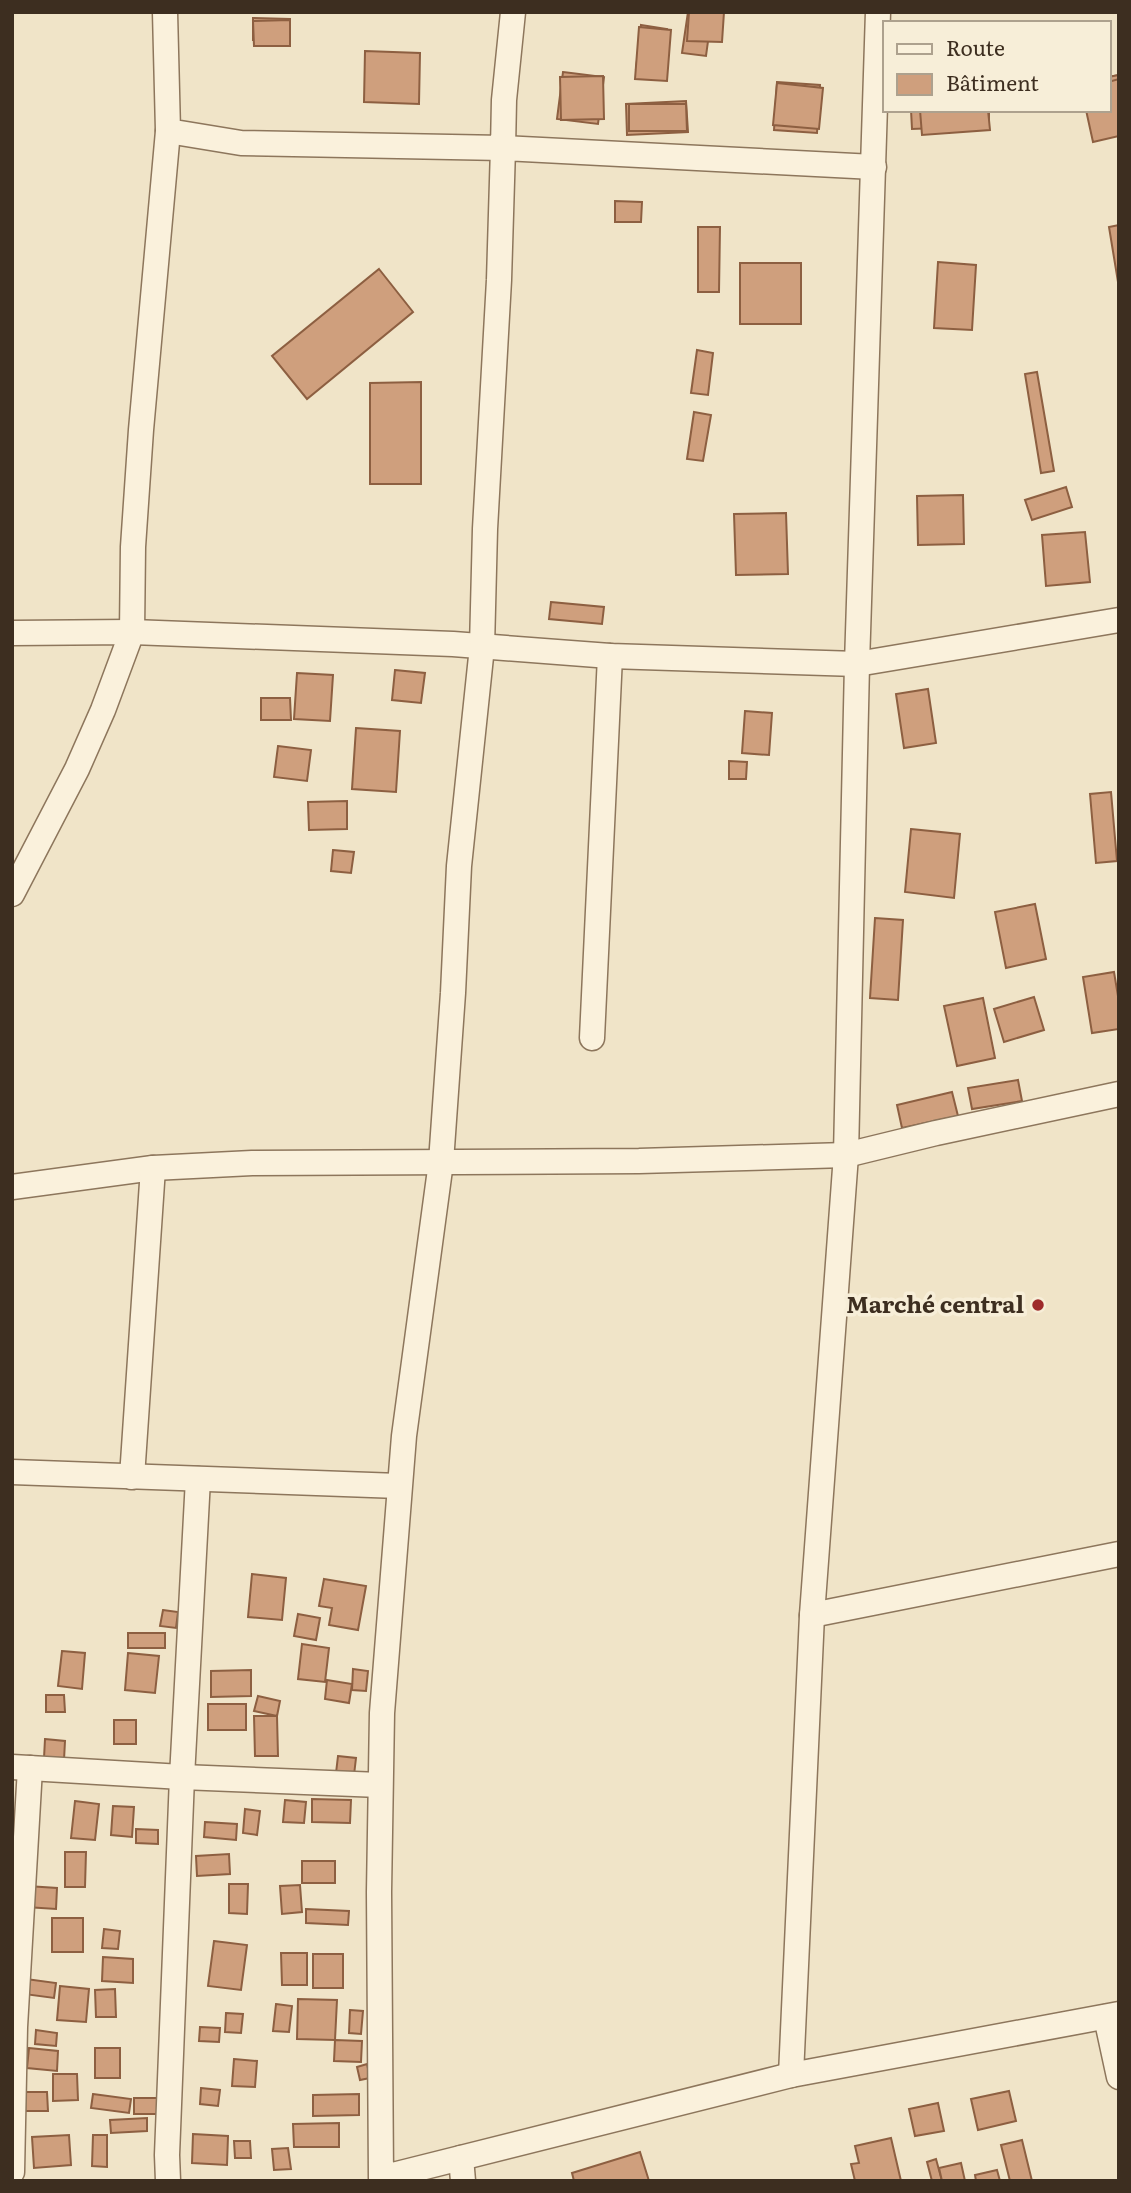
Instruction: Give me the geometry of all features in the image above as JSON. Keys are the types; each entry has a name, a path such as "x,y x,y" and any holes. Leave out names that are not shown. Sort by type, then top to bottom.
{"street":[{"path":"12,894 77,769 103,710 132,632 133,547 141,430 168,131 164,12"},
{"path":"513,12 504,100 499,280 485,529 482,647 459,866 453,993 440,1162 404,1436 382,1713 378,2180 462,2169 791,2075 1112,2015 1119,2077"},
{"path":"791,2075 811,1615 846,1155 857,664 878,12"},
{"path":"168,131 241,143 503,148 874,167"},
{"path":"12,633 132,632 482,647 610,656 857,664 1119,620"},
{"path":"592,1038 610,656"},
{"path":"12,1188 153,1168 252,1163 639,1161 846,1155 1119,1094"},
{"path":"132,1477 153,1168"},
{"path":"12,1472 400,1486"},
{"path":"168,2181 182,1777 198,1479"},
{"path":"811,1615 1119,1554"},
{"path":"12,2172 21,1768 380,1784"}],"building":[{"path":"688,12 712,12 706,56 682,53"},
{"path":"689,12 724,12 722,42 687,41"},
{"path":"253,18 290,19 289,41 253,40"},
{"path":"290,20 290,46 254,46 253,21"},
{"path":"641,25 667,29 662,72 636,69"},
{"path":"639,27 671,30 667,81 635,79"},
{"path":"365,51 420,53 419,104 364,102"},
{"path":"563,72 604,77 598,124 557,119"},
{"path":"1119,75 1119,118 1097,123 1094,112 1110,112 1110,77"},
{"path":"1119,75 1119,121 1097,126 1094,112 1110,112 1110,77"},
{"path":"603,76 604,119 561,120 560,77"},
{"path":"1119,79 1119,136 1093,142 1086,112 1110,112 1110,81"},
{"path":"777,82 820,85 817,133 774,130"},
{"path":"777,83 823,88 819,129 773,125"},
{"path":"686,101 688,132 627,135 626,104"},
{"path":"629,104 686,104 687,131 629,131"},
{"path":"911,112 989,112 989,126 912,129"},
{"path":"920,112 988,112 990,130 922,135"},
{"path":"615,201 642,202 641,222 615,222"},
{"path":"1119,225 1119,288 1109,227"},
{"path":"698,227 720,227 719,292 698,292"},
{"path":"938,262 976,265 972,330 934,328"},
{"path":"740,263 801,263 801,324 740,324"},
{"path":"379,269 413,312 307,399 272,356"},
{"path":"697,350 713,353 708,395 691,393"},
{"path":"1037,372 1054,471 1041,473 1025,374"},
{"path":"421,382 421,484 370,484 370,383"},
{"path":"694,412 711,415 703,461 687,459"},
{"path":"1066,487 1072,507 1032,520 1025,500"},
{"path":"963,495 964,544 918,545 917,496"},
{"path":"786,513 788,574 736,575 734,514"},
{"path":"1085,532 1090,582 1046,586 1042,535"},
{"path":"551,602 604,607 602,624 549,619"},
{"path":"395,670 425,673 421,703 392,700"},
{"path":"297,673 333,675 330,721 294,719"},
{"path":"928,689 936,743 904,748 896,694"},
{"path":"261,698 290,698 291,720 261,720"},
{"path":"745,711 772,713 769,755 742,753"},
{"path":"356,728 400,731 396,792 352,789"},
{"path":"278,746 311,750 307,781 274,777"},
{"path":"729,761 747,762 746,779 729,779"},
{"path":"1111,792 1117,861 1096,863 1090,794"},
{"path":"347,801 347,829 309,830 308,802"},
{"path":"911,829 960,834 954,898 905,892"},
{"path":"333,850 354,852 351,873 331,871"},
{"path":"1035,904 1046,959 1006,968 995,912"},
{"path":"875,918 903,920 898,1000 870,998"},
{"path":"1114,972 1119,1002 1119,1029 1092,1033 1083,977"},
{"path":"1034,997 1044,1030 1004,1042 994,1009"},
{"path":"983,998 995,1058 957,1066 944,1006"},
{"path":"1018,1080 1022,1101 972,1109 968,1088"},
{"path":"952,1092 958,1116 902,1128 897,1105"},
{"path":"252,1574 286,1578 282,1620 248,1617"},
{"path":"324,1579 366,1586 358,1630 329,1625 332,1608 319,1606"},
{"path":"163,1610 178,1612 176,1628 160,1626"},
{"path":"298,1614 320,1618 316,1640 294,1636"},
{"path":"128,1633 165,1633 165,1648 128,1648"},
{"path":"302,1644 329,1648 325,1682 298,1679"},
{"path":"62,1651 85,1653 82,1689 58,1686"},
{"path":"128,1653 159,1656 155,1693 125,1690"},
{"path":"353,1669 368,1671 366,1691 352,1690"},
{"path":"251,1670 251,1696 211,1697 211,1671"},
{"path":"327,1680 352,1684 349,1703 325,1699"},
{"path":"46,1695 64,1695 65,1712 46,1712"},
{"path":"258,1696 280,1701 277,1716 254,1711"},
{"path":"208,1704 246,1704 246,1730 208,1730"},
{"path":"254,1716 277,1716 278,1756 255,1756"},
{"path":"114,1720 136,1720 136,1744 114,1744"},
{"path":"45,1739 65,1741 64,1760 44,1758"},
{"path":"338,1756 356,1758 354,1775 336,1773"},
{"path":"312,1799 351,1800 350,1823 312,1822"},
{"path":"285,1800 306,1802 304,1823 283,1822"},
{"path":"75,1801 99,1804 95,1840 71,1838"},
{"path":"113,1806 134,1807 132,1837 111,1835"},
{"path":"245,1809 260,1811 257,1835 243,1833"},
{"path":"205,1822 237,1824 236,1840 204,1837"},
{"path":"136,1829 158,1830 158,1844 136,1843"},
{"path":"65,1852 86,1852 85,1887 65,1887"},
{"path":"229,1854 230,1874 197,1876 196,1856"},
{"path":"302,1861 335,1861 335,1883 302,1883"},
{"path":"229,1884 248,1884 247,1914 229,1913"},
{"path":"300,1885 302,1912 282,1914 280,1886"},
{"path":"27,1886 57,1888 56,1909 26,1907"},
{"path":"306,1909 349,1911 348,1925 306,1923"},
{"path":"52,1918 83,1918 83,1952 52,1952"},
{"path":"104,1929 120,1931 118,1949 102,1948"},
{"path":"214,1941 247,1945 241,1990 208,1986"},
{"path":"281,1953 307,1953 307,1985 282,1985"},
{"path":"313,1954 343,1954 343,1988 313,1988"},
{"path":"103,1957 133,1959 133,1983 102,1981"},
{"path":"26,1979 56,1983 54,1998 24,1994"},
{"path":"60,1986 89,1989 86,2022 57,2020"},
{"path":"115,1989 116,2017 96,2017 95,1990"},
{"path":"298,1999 337,2000 335,2040 297,2039"},
{"path":"276,2004 292,2006 289,2032 273,2031"},
{"path":"350,2010 363,2011 361,2034 349,2033"},
{"path":"226,2013 243,2014 241,2033 225,2032"},
{"path":"200,2027 220,2028 219,2042 199,2041"},
{"path":"36,2030 57,2033 56,2046 35,2044"},
{"path":"335,2040 362,2041 361,2062 334,2061"},
{"path":"29,2048 58,2051 57,2071 27,2068"},
{"path":"95,2048 120,2048 120,2078 95,2078"},
{"path":"234,2059 257,2061 255,2087 232,2086"},
{"path":"367,2064 370,2078 360,2080 357,2067"},
{"path":"53,2074 77,2074 78,2100 53,2101"},
{"path":"201,2088 220,2090 218,2106 200,2104"},
{"path":"1009,2091 1016,2121 978,2130 971,2099"},
{"path":"24,2092 47,2092 48,2111 25,2111"},
{"path":"93,2094 131,2099 129,2113 91,2108"},
{"path":"359,2094 359,2115 313,2116 313,2095"},
{"path":"134,2098 163,2098 163,2114 134,2114"},
{"path":"938,2103 944,2131 915,2136 909,2109"},
{"path":"147,2118 147,2131 111,2133 110,2120"},
{"path":"339,2123 339,2147 294,2147 293,2124"},
{"path":"193,2134 228,2136 227,2165 192,2163"},
{"path":"69,2135 71,2165 34,2168 32,2137"},
{"path":"93,2135 107,2135 107,2167 92,2166"},
{"path":"891,2138 901,2181 855,2181 851,2164 859,2163 855,2146"},
{"path":"1022,2140 1032,2181 1010,2181 1001,2145"},
{"path":"234,2141 250,2141 251,2158 235,2158"},
{"path":"288,2148 291,2169 274,2170 272,2149"},
{"path":"640,2152 649,2181 574,2181 572,2173"},
{"path":"936,2159 942,2181 932,2181 927,2162"},
{"path":"961,2163 965,2181 942,2181 939,2168"},
{"path":"997,2170 1000,2181 976,2181 975,2175"}],"place":[{"name":"Marché central","path":"1038,1305"}]}
